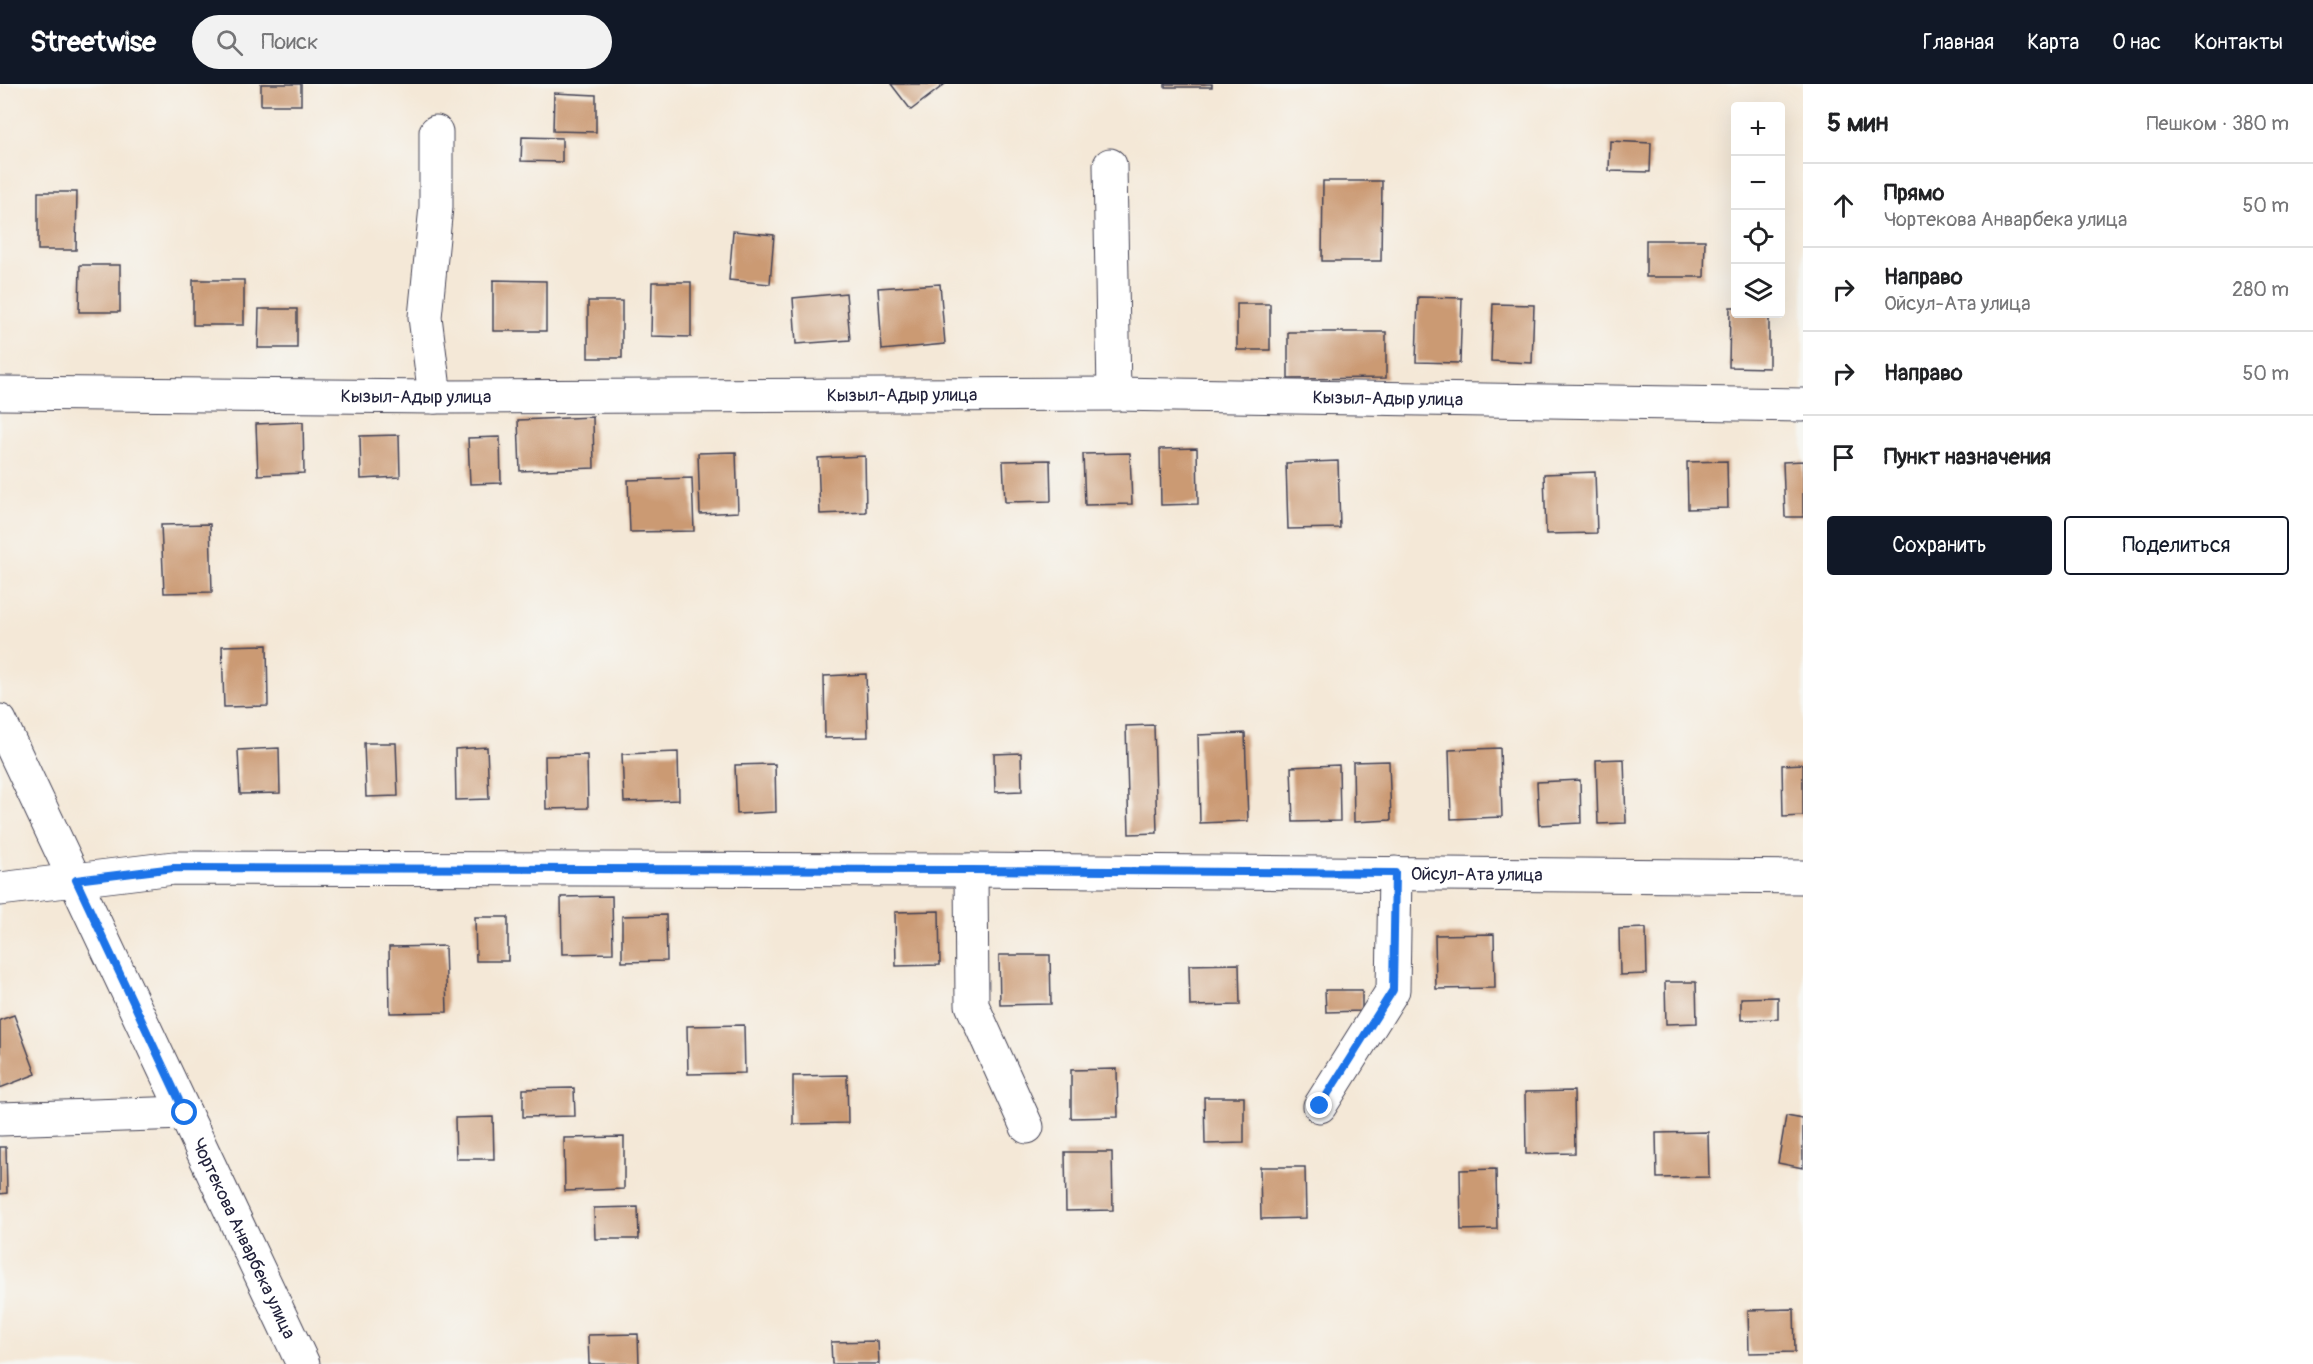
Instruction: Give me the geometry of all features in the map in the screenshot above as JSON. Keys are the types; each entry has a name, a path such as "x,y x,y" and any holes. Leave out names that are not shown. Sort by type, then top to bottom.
{"street":[{"path":"435,397 425,317 436,207 436,132"},
{"path":"1110,165 1114,394"},
{"name":"Кызыл-Адыр улица","path":"0,393 435,397 1114,394 1803,405"},
{"name":"Чортекова Анварбека улица","path":"0,721 303,1364"},
{"name":"Ойсул-Ата улица","path":"0,889 174,868 971,870 1803,877"},
{"path":"971,870 972,1005 1027,1127"},
{"path":"1320,1106 1393,990 1395,873"},
{"path":"0,1119 185,1113"}],"building":[{"path":"261,84 301,84 301,105 261,105"},
{"path":"891,84 945,84 911,110"},
{"path":"1165,84 1212,84 1212,87 1165,87"},
{"path":"554,93 596,95 596,132 553,131"},
{"path":"522,137 562,138 562,162 521,161"},
{"path":"1610,141 1651,143 1650,172 1609,171"},
{"path":"1323,181 1382,181 1381,261 1322,261"},
{"path":"38,192 77,192 76,250 38,250"},
{"path":"733,231 774,235 770,284 729,280"},
{"path":"1646,240 1705,240 1704,277 1646,277"},
{"path":"80,265 120,265 120,312 79,312"},
{"path":"193,280 244,280 244,325 193,325"},
{"path":"493,280 546,281 546,331 493,331"},
{"path":"652,282 691,282 691,337 651,336"},
{"path":"940,284 945,344 882,350 878,288"},
{"path":"846,293 850,340 796,344 793,298"},
{"path":"1418,297 1462,298 1460,363 1416,362"},
{"path":"588,301 622,301 622,358 588,358"},
{"path":"1237,304 1270,304 1270,350 1237,350"},
{"path":"1493,304 1534,305 1532,363 1491,361"},
{"path":"1730,307 1731,318 1769,318 1769,368 1729,367"},
{"path":"259,309 297,309 297,348 258,348"},
{"path":"1288,332 1386,332 1386,378 1288,379"},
{"path":"593,417 594,468 520,471 518,420"},
{"path":"303,422 304,473 258,475 256,424"},
{"path":"399,435 400,477 361,479 360,436"},
{"path":"500,437 501,483 470,484 468,438"},
{"path":"1197,448 1198,504 1161,505 1160,449"},
{"path":"736,452 738,512 700,514 698,453"},
{"path":"1130,453 1132,504 1085,505 1083,454"},
{"path":"865,456 866,512 820,514 818,458"},
{"path":"1050,460 1051,501 1005,502 1003,461"},
{"path":"1338,461 1340,528 1288,529 1286,463"},
{"path":"1727,461 1728,508 1688,509 1687,462"},
{"path":"1803,461 1803,517 1785,517 1783,462"},
{"path":"1595,472 1597,533 1546,534 1544,474"},
{"path":"692,478 694,531 630,532 628,480"},
{"path":"210,524 212,592 164,593 161,525"},
{"path":"267,645 268,706 224,707 222,646"},
{"path":"866,674 868,737 825,738 824,676"},
{"path":"1154,725 1157,833 1129,834 1126,726"},
{"path":"1245,733 1248,821 1200,823 1198,735"},
{"path":"364,743 396,743 398,796 366,797"},
{"path":"487,747 489,799 456,800 455,749"},
{"path":"279,748 280,793 240,794 238,750"},
{"path":"1500,748 1502,817 1451,819 1449,750"},
{"path":"678,752 679,800 624,802 622,754"},
{"path":"1021,753 1022,791 995,792 994,754"},
{"path":"587,755 588,808 546,809 545,756"},
{"path":"1624,759 1626,823 1598,824 1596,760"},
{"path":"1389,761 1391,820 1354,822 1353,762"},
{"path":"775,764 776,812 737,814 735,765"},
{"path":"1803,764 1803,816 1783,817 1782,765"},
{"path":"1339,765 1340,821 1293,822 1291,767"},
{"path":"1580,780 1581,823 1539,825 1537,782"},
{"path":"612,896 613,953 562,954 561,897"},
{"path":"939,911 940,965 896,966 895,912"},
{"path":"666,915 667,961 622,962 622,916"},
{"path":"475,917 508,917 508,961 476,961"},
{"path":"1646,928 1647,974 1620,975 1619,929"},
{"path":"1494,934 1495,988 1436,989 1435,935"},
{"path":"445,946 447,1012 390,1013 389,947"},
{"path":"999,955 1050,955 1051,1004 1000,1005"},
{"path":"1239,964 1240,1005 1190,1006 1189,965"},
{"path":"1665,982 1696,982 1697,1023 1666,1024"},
{"path":"1325,990 1362,990 1362,1011 1326,1012"},
{"path":"1778,997 1778,1019 1741,1020 1741,998"},
{"path":"14,1015 36,1074 0,1088 0,1020"},
{"path":"744,1025 745,1073 688,1074 687,1026"},
{"path":"1117,1069 1118,1117 1071,1118 1071,1070"},
{"path":"847,1075 848,1123 793,1124 793,1076"},
{"path":"574,1088 575,1116 523,1117 523,1089"},
{"path":"1574,1091 1575,1153 1526,1154 1525,1092"},
{"path":"1204,1097 1244,1097 1244,1143 1205,1144"},
{"path":"1786,1116 1803,1119 1803,1168 1778,1163"},
{"path":"493,1117 494,1159 456,1159 455,1118"},
{"path":"1708,1132 1709,1177 1657,1178 1656,1133"},
{"path":"624,1137 624,1189 565,1191 564,1138"},
{"path":"0,1147 6,1147 7,1193 0,1194"},
{"path":"1065,1152 1112,1152 1113,1210 1066,1211"},
{"path":"1260,1167 1305,1167 1306,1218 1261,1219"},
{"path":"1496,1169 1497,1229 1461,1230 1460,1170"},
{"path":"638,1207 639,1239 595,1239 594,1208"},
{"path":"1794,1309 1795,1352 1749,1353 1748,1310"},
{"path":"638,1334 639,1364 589,1364 588,1335"},
{"path":"878,1341 879,1364 832,1364 831,1342"}],"route":[{"path":"185,1113 76,880 174,868 1395,873 1393,990 1320,1106"}]}
